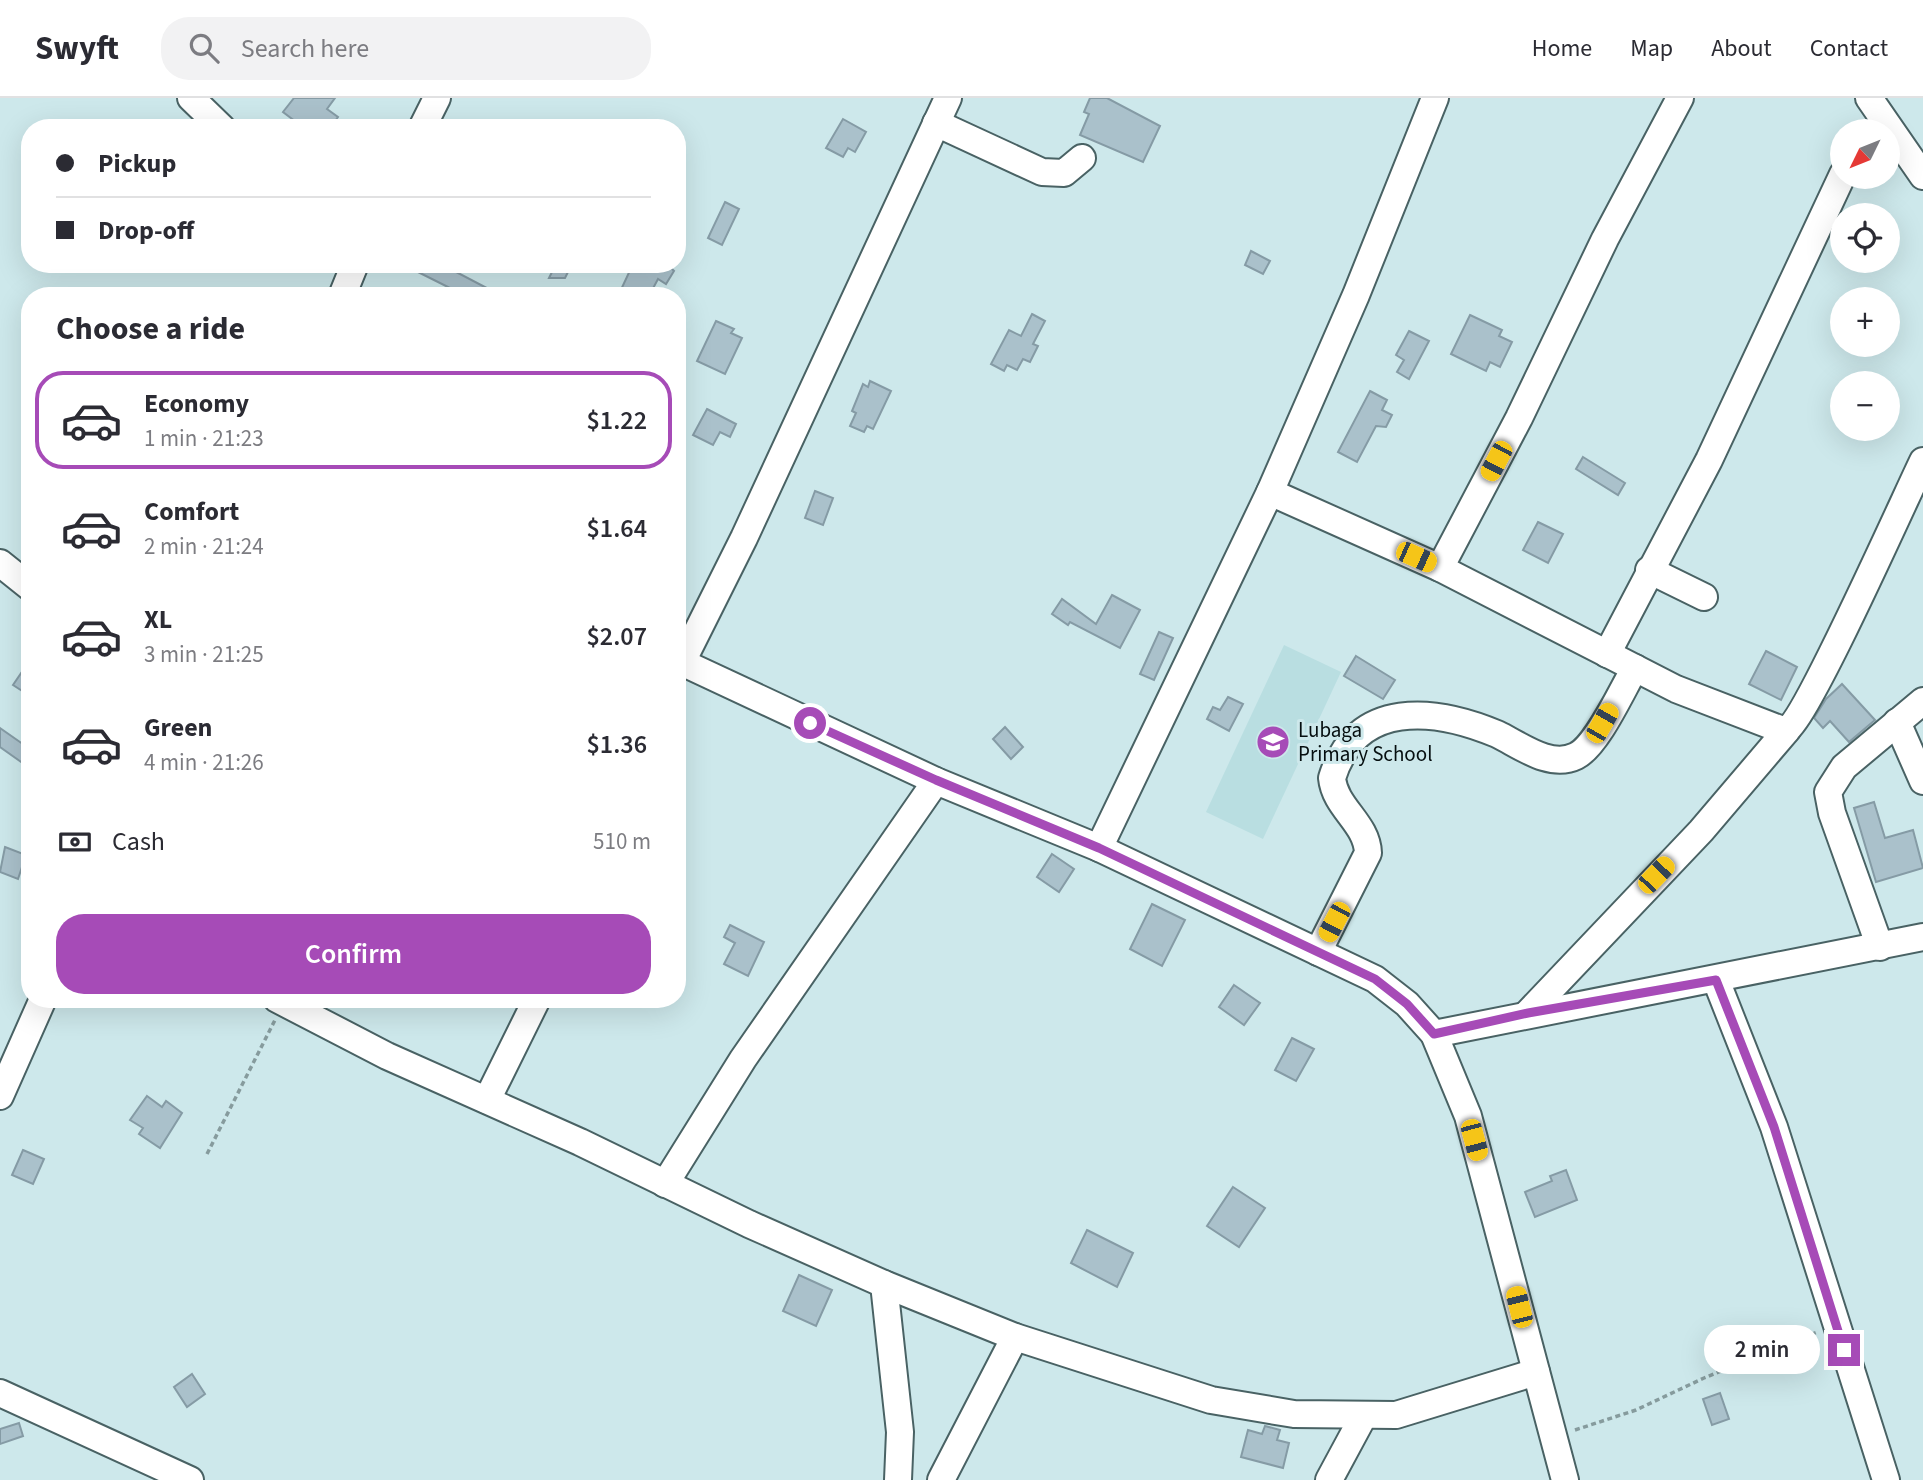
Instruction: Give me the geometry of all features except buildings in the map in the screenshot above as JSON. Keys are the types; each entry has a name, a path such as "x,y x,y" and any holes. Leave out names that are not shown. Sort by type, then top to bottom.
{"street":[{"path":"191,98 213,119"},
{"path":"426,119 437,98"},
{"path":"686,649 744,538 948,98"},
{"path":"1099,848 1270,492 1356,295 1434,98"},
{"path":"1440,568 1519,418 1605,239 1680,98"},
{"path":"1867,119 1872,102"},
{"path":"1872,102 1923,176"},
{"path":"936,123 1042,172 1065,173 1082,158"},
{"path":"1607,654 1709,460 1836,189"},
{"path":"1528,1013 1701,831 1802,714 1923,461"},
{"path":"1270,492 1440,568 1635,668 1725,710 1787,730"},
{"path":"0,563 21,580"},
{"path":"1649,570 1704,597"},
{"path":"686,664 936,780 1099,848 1375,979 1407,1004 1434,1034 1468,1116 1565,1480"},
{"path":"1318,952 1368,853 1368,844 1339,801 1332,778 1346,751 1360,735 1395,715 1432,716 1485,730 1555,760 1569,759 1590,744 1635,668"},
{"path":"1880,947 1832,813 1828,792 1844,767 1923,701"},
{"path":"1897,722 1923,781"},
{"path":"665,1184 743,1059 936,780"},
{"path":"1434,1034 1528,1013 1716,980 1923,937"},
{"path":"1716,980 1774,1127 1886,1480"},
{"path":"0,1096 39,1008"},
{"path":"315,1008 387,1056 884,1284 1015,1337 1211,1400 1294,1414 1396,1415 1536,1372"},
{"path":"487,1100 533,1008"},
{"path":"884,1284 900,1432 898,1480"},
{"path":"941,1480 1015,1337"},
{"path":"0,1393 190,1480"},
{"path":"1329,1480 1364,1415"}],"path":[{"path":"207,1154 246,1081 277,1008"},
{"path":"1555,1436 1636,1410 1704,1378 1835,1324"}],"shaded area":[{"name":"Lubaga Primary School","path":"1284,645 1341,672 1263,839 1206,812"}],"place":[{"name":"Lubaga Primary School","path":"1273,742"}],"route":[{"path":"810,723 936,780 1099,848 1375,979 1407,1004 1434,1034 1528,1013 1716,980 1774,1127 1844,1350"}]}
